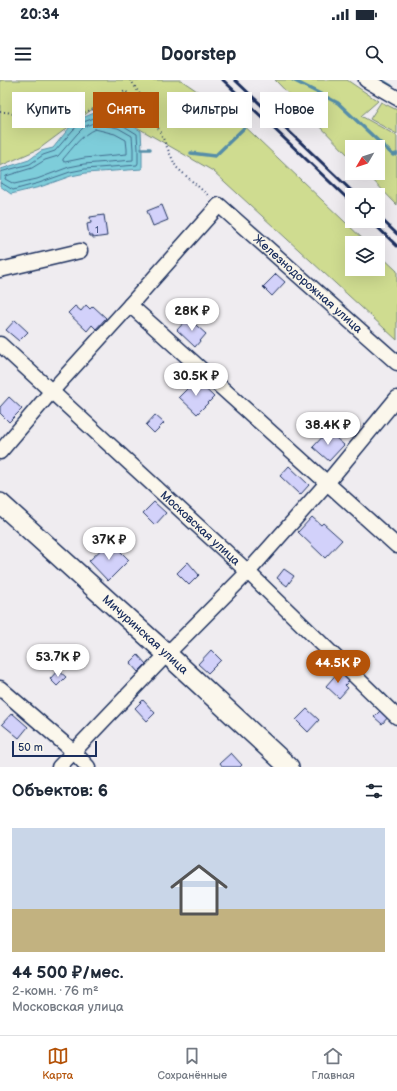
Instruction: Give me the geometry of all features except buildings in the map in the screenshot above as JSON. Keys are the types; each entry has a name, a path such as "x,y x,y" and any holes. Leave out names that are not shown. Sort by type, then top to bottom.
{"street":[{"path":"366,80 397,98"},
{"path":"0,452 51,392 130,306 219,205"},
{"name":"Железнодорожная улица","path":"219,205 397,363"},
{"path":"0,270 80,251"},
{"path":"130,306 397,546"},
{"name":"Московская улица","path":"0,344 248,572 397,717"},
{"path":"59,767 248,572 327,484 397,398"},
{"name":"Мичуринская улица","path":"0,503 168,654 289,767"},
{"path":"0,688 74,752 88,767"}],"path":[{"path":"130,80 138,92"},
{"path":"0,112 7,112 44,124 93,109"},
{"path":"158,128 176,167 219,205"}],"green space":[{"path":"0,80 181,80 199,92 167,92 167,128 247,128 345,222 345,228 351,228 360,236 345,236 345,276 385,276 385,260 397,271 397,340 213,171 138,128 159,128 159,92 93,92 93,109 85,115 85,92 12,92 12,128 67,128 39,149 0,166"},
{"path":"275,80 347,80 378,101 361,116 397,136 397,205 385,193 385,188 381,188 373,180 385,180 385,140 345,140 345,152 322,128 328,128 328,92 287,92"},
{"path":"381,102 397,110 397,134 370,119"}],"water":[{"path":"93,113 93,128 136,128 141,131 142,169 86,173 11,194 0,186 1,169 29,160 41,151 53,148 69,128 85,128 85,117"}],"waterway":[{"path":"293,80 338,103 393,155 397,154"},
{"path":"381,80 391,86"},
{"path":"191,153 215,156 244,128"},
{"path":"142,149 150,149"}],"railway":[{"path":"223,80 345,196"},
{"path":"235,80 349,188"},
{"path":"385,223 397,234"},
{"path":"378,228 397,246"}]}
